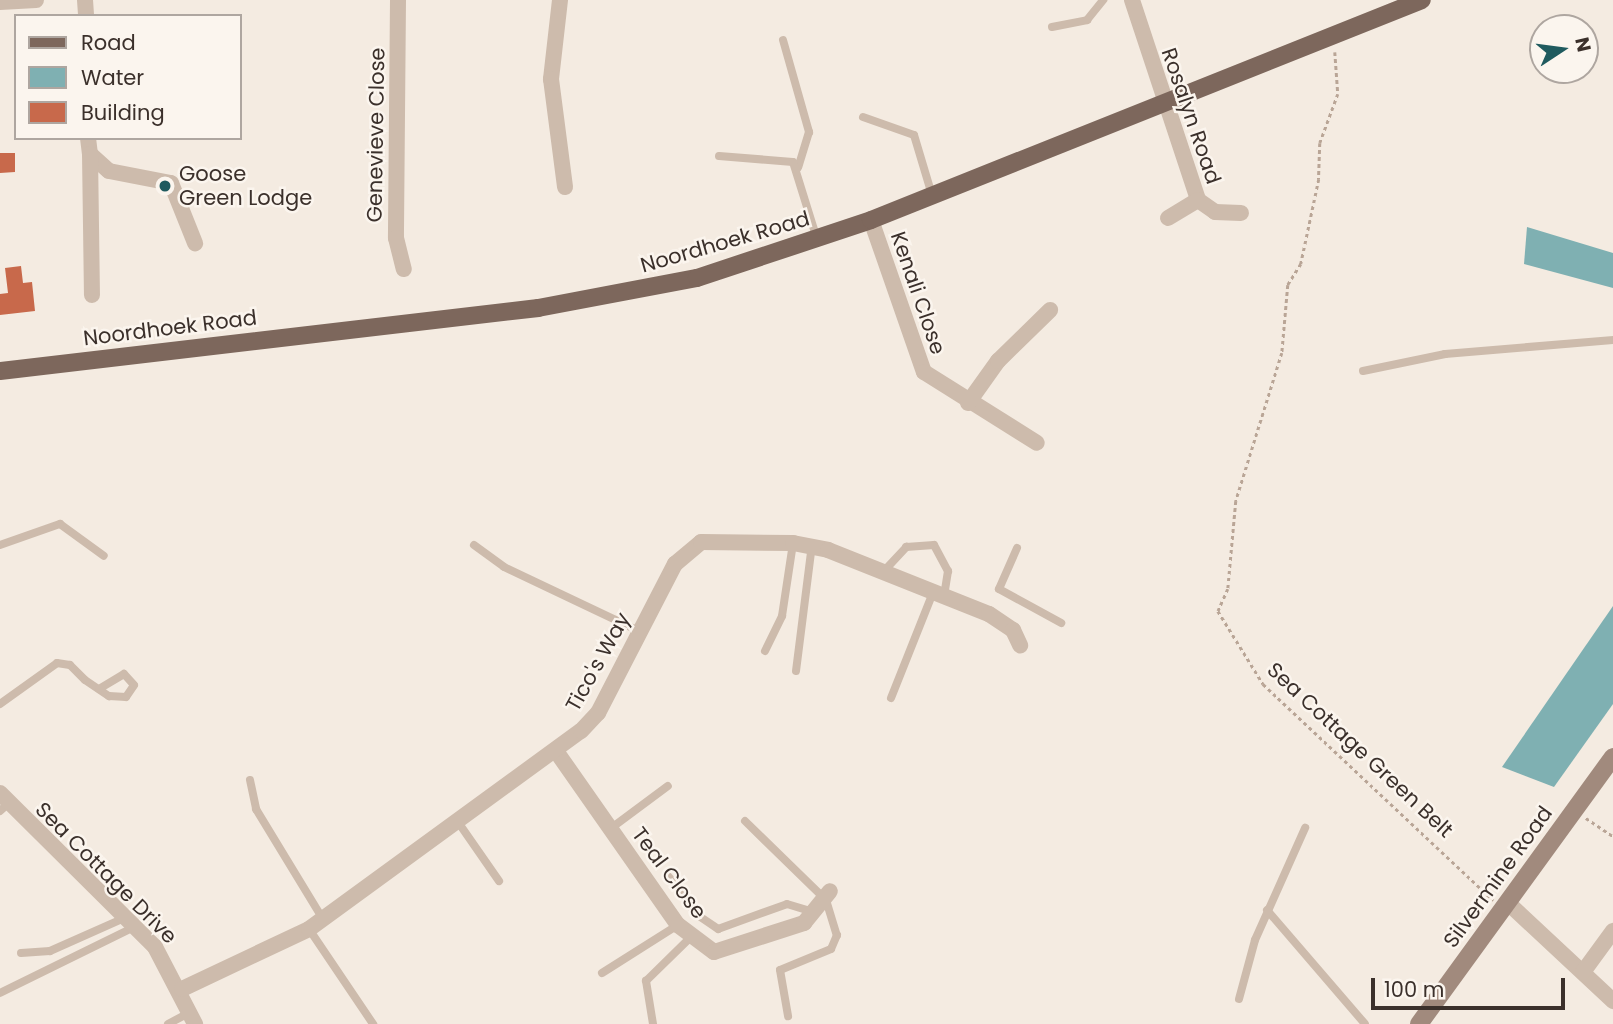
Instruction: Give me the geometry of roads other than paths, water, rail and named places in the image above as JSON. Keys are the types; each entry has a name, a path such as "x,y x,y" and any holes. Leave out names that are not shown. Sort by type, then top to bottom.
{"main road":[{"name":"Noordhoek Road","path":"0,371 600,299 697,278 871,220 1422,0"}],"street":[{"path":"0,2 36,0"},
{"name":"Genevieve Close","path":"398,0 396,238 404,270"},
{"path":"560,0 551,79 565,187"},
{"name":"Rosalyn Road","path":"1132,0 1162,104 1198,200 1223,214 1241,213"},
{"path":"89,146 117,175 171,183 195,243"},
{"path":"89,146 92,295"},
{"path":"1168,218 1198,200"},
{"name":"Kenali Close","path":"871,220 918,364 929,379 1037,443"},
{"path":"968,403 998,361 1050,310"},
{"name":"Tico's Way","path":"182,989 309,929 556,751 598,713 675,564 692,547 710,540 812,545 939,592 998,619 1020,645"},
{"name":"Teal Close","path":"556,751 678,925 691,937 725,953 816,914"},
{"name":"Silvermine Road","path":"1419,1024 1613,757"},
{"name":"Sea Cottage Drive","path":"2,799 129,923 182,989 193,1018"},
{"path":"816,914 828,895"},
{"path":"1506,906 1613,1001"},
{"path":"1583,972 1613,931"}],"lane":[{"path":"1052,27 1087,20 1103,0"},
{"path":"783,40 809,132 798,167 817,239"},
{"path":"863,117 902,125 914,135 932,195"},
{"path":"719,156 786,159 798,167"},
{"path":"1363,371 1445,354 1613,340"},
{"path":"0,545 60,524 104,556"},
{"path":"765,651 782,616 793,543"},
{"path":"474,545 504,567 639,631"},
{"path":"796,671 812,545"},
{"path":"884,571 906,547 934,545 948,571 891,698"},
{"path":"1017,548 998,582 1009,599 1061,624"},
{"path":"998,619 1009,599"},
{"path":"0,704 57,663 99,689"},
{"path":"250,780 256,809 324,919"},
{"path":"610,829 668,786"},
{"path":"745,821 828,895 836,945 780,971 788,1016"},
{"path":"457,822 499,881"},
{"path":"1239,999 1267,910 1305,828"},
{"path":"669,877 696,914 718,929 786,904 807,905 816,914"},
{"path":"1267,910 1366,1024"},
{"path":"20,953 50,951 129,923"},
{"path":"0,993 129,923"},
{"path":"602,973 678,925"},
{"path":"309,929 373,1024"},
{"path":"653,1024 646,981 691,937"},
{"path":"168,1024 193,1018"}],"water":[{"path":"1527,227 1613,253 1613,288 1524,264"},
{"path":"1613,606 1613,704 1554,787 1502,767"}],"place":[{"name":"Goose Green Lodge","path":"165,186"}]}
